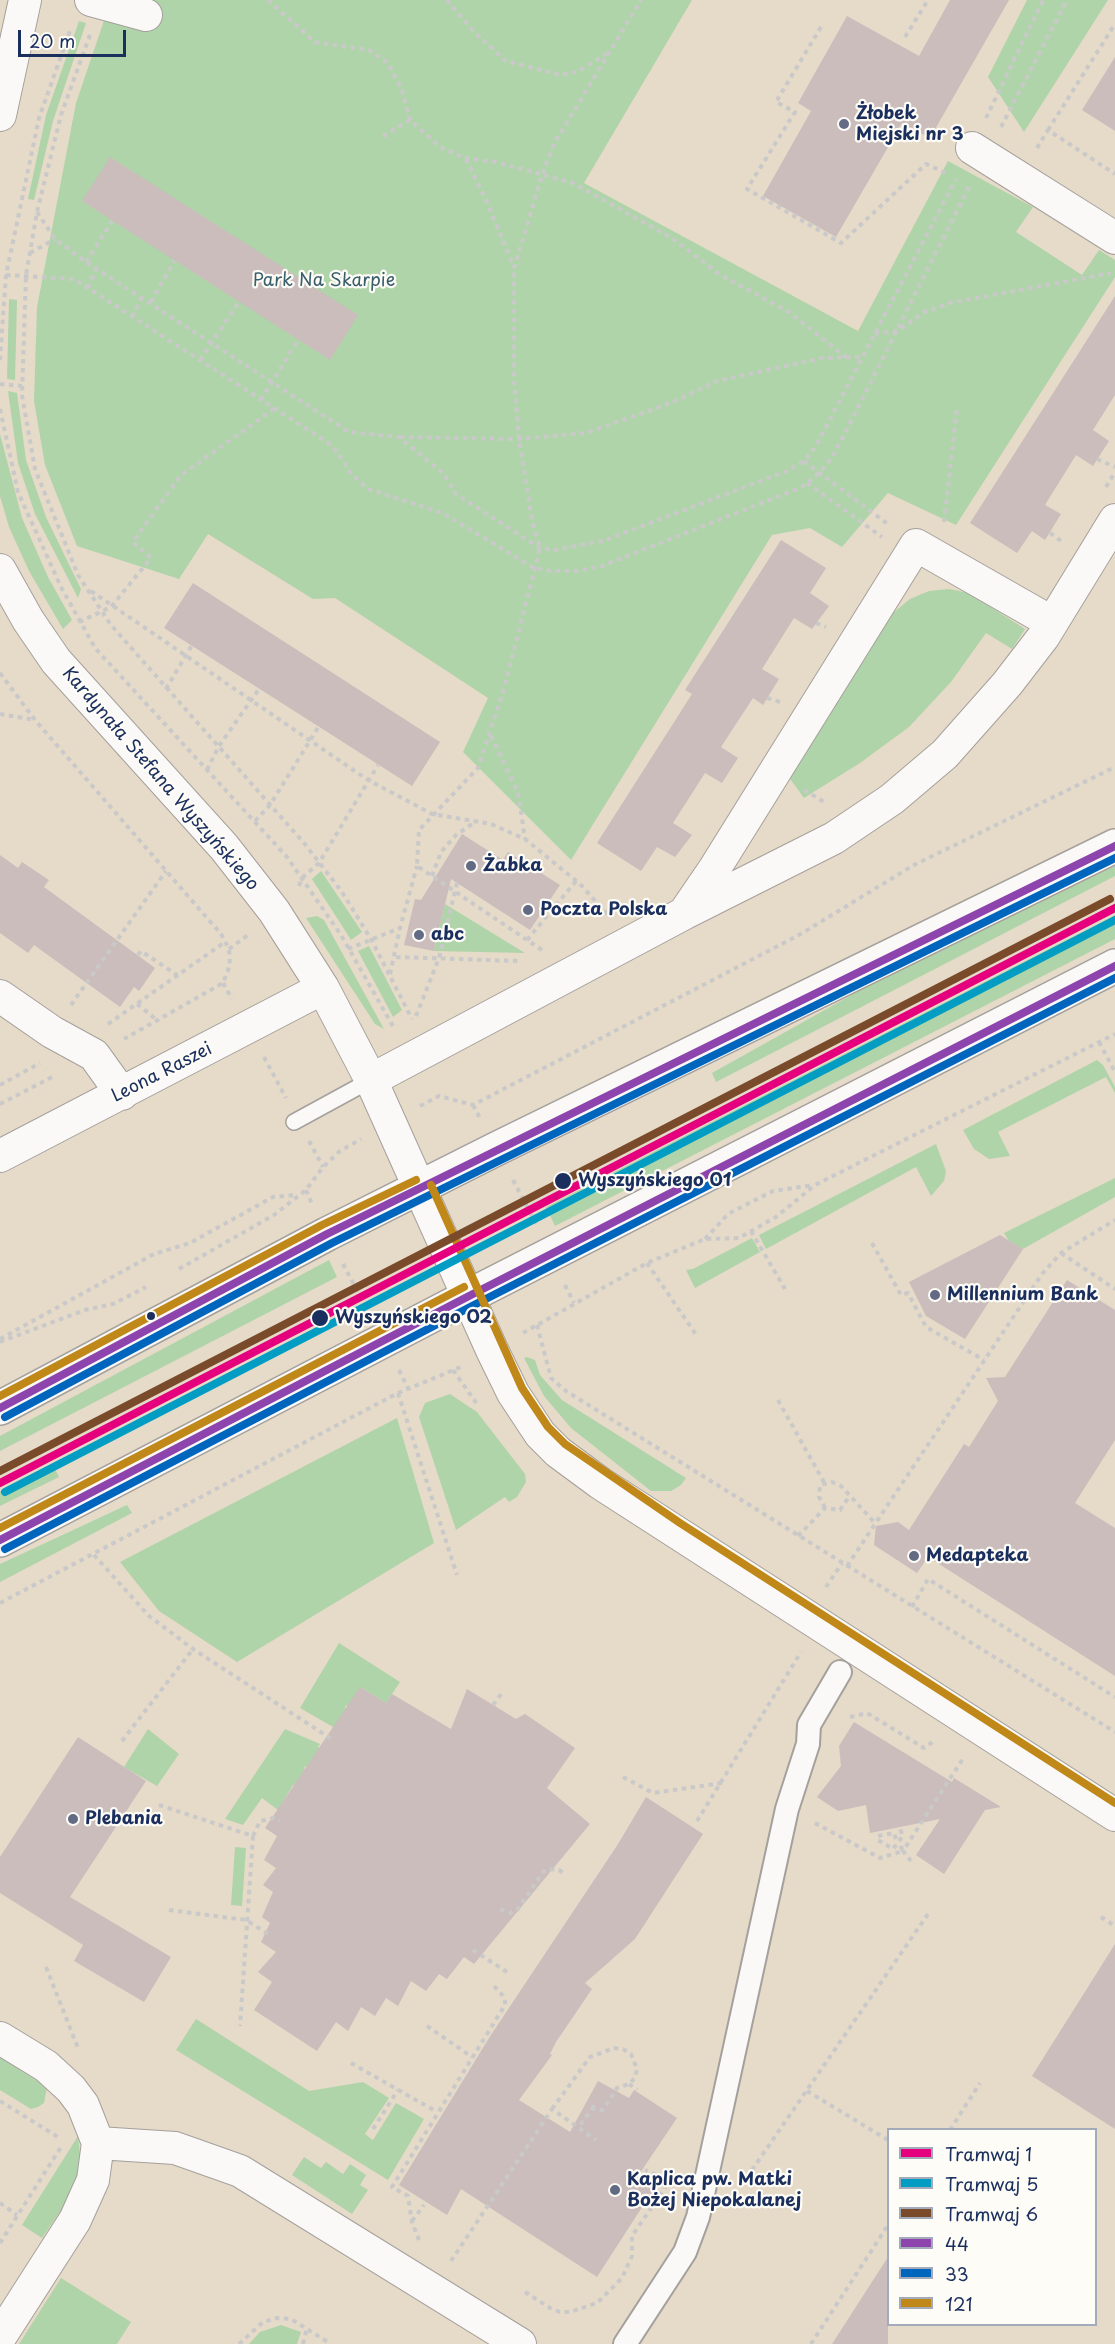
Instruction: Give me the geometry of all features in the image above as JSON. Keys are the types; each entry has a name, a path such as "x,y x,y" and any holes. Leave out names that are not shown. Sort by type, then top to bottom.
{"street":[{"path":"0,115 26,0"},
{"path":"88,8 146,15"},
{"path":"979,152 1115,238"},
{"path":"371,1080 684,913 834,838 892,799 945,754 1007,684 1051,622 1115,520"},
{"path":"684,913 921,553 1051,622"},
{"name":"Kardynała Stefana Wyszyńskiego","path":"0,570 28,620 50,652 224,847 274,911 323,988 371,1080 513,1393 540,1434 558,1452 600,1484 1115,1815"},
{"path":"0,1408 327,1234 1115,846"},
{"path":"0,1540 469,1296 1115,966"},
{"name":"Leona Raszei","path":"0,1156 323,988"},
{"path":"0,996 65,1039 94,1055 122,1094"},
{"path":"625,2344 685,2252 698,2217 787,1809 808,1744 809,1725 840,1672"},
{"path":"0,2038 45,2066 71,2089 92,2123 98,2143 93,2180 75,2220 0,2337"},
{"path":"98,2143 175,2148 240,2171 520,2344"}],"lane":[{"path":"294,1122 371,1080"}],"path":[{"path":"268,0 315,42 369,50 388,63 402,90 410,120 440,147 465,158 496,162 573,183 672,238 719,274 789,312 846,357"},
{"path":"447,0 474,32 506,61 560,75 577,72 610,52"},
{"path":"390,975 417,866 419,830 478,768 491,735 540,549 532,520 519,439 514,380 514,269 542,175 554,144 641,0"},
{"path":"905,38 928,0"},
{"path":"979,152 1043,0"},
{"path":"979,152 1067,0"},
{"path":"88,8 37,212 26,275 22,386 35,469 63,542 88,589 111,625 219,746 342,892 372,939 414,1022 440,958 457,884"},
{"path":"0,360 6,275 39,118 88,8"},
{"path":"1020,177 1115,24"},
{"path":"6,275 74,279 327,442 338,453 351,474 368,489 443,513 513,558 534,568 550,571 577,571 602,566 807,483 819,473 835,452 971,184 926,164 840,243 747,189 795,112 776,102 820,27"},
{"path":"383,136 410,120"},
{"path":"1048,130 1115,174"},
{"path":"465,158 487,202 514,269"},
{"path":"399,437 444,474 456,494 540,549 578,548 603,541 787,471 804,461 816,446 956,178"},
{"path":"37,212 55,239 86,262 349,432 399,437 519,439 586,433 671,403 717,381 823,358 862,357"},
{"path":"86,262 112,221"},
{"path":"30,253 55,239"},
{"path":"151,302 174,261"},
{"path":"88,288 96,269"},
{"path":"875,334 897,331 925,312 950,303 1115,273"},
{"path":"132,316 142,297"},
{"path":"200,360 239,302"},
{"path":"261,400 298,340"},
{"path":"0,384 22,386"},
{"path":"50,652 80,621 111,607 151,558 133,542 180,476 274,408"},
{"path":"921,553 957,408"},
{"path":"0,409 18,492 61,587 95,648 287,857 348,949 392,1027 421,1052"},
{"path":"1097,459 1115,468"},
{"path":"804,461 921,553"},
{"path":"807,483 921,553"},
{"path":"88,589 185,658 368,780 432,814 490,824 525,839 576,881 613,920"},
{"path":"166,689 192,645"},
{"path":"0,673 35,720 225,942 229,949 230,965 223,983"},
{"path":"207,770 219,746 259,689"},
{"path":"0,714 35,720"},
{"path":"255,821 270,805 319,726"},
{"path":"491,735 518,792 525,839"},
{"path":"296,895 302,878 319,863 378,765"},
{"path":"173,1273 274,1215 306,1190 340,1151 389,1122 439,1096 473,1105 799,935 914,865 1115,767"},
{"path":"775,772 858,822"},
{"path":"432,876 441,852 456,835 476,822"},
{"path":"417,866 548,954"},
{"path":"65,1039 166,871"},
{"path":"527,940 576,881"},
{"path":"348,949 400,928"},
{"path":"229,949 253,931"},
{"path":"65,1039 137,1004 225,942"},
{"path":"138,955 141,951 177,975"},
{"path":"396,957 522,961"},
{"path":"137,1004 157,1020"},
{"path":"517,1337 647,1263 705,1239 739,1238 776,1217 815,1185 940,1120 1115,1034"},
{"path":"1099,1042 1115,1072"},
{"path":"473,1105 574,1303"},
{"path":"705,1239 728,1214 773,1191 815,1185"},
{"path":"0,1340 154,1254 190,1243 273,1197 298,1195"},
{"path":"847,1566 1042,1274 1061,1253 1115,1220"},
{"path":"751,1231 785,1289"},
{"path":"872,1243 901,1295 913,1290"},
{"path":"1061,1253 1115,1289"},
{"path":"647,1263 697,1336"},
{"path":"0,1340 85,1310 113,1304 153,1284"},
{"path":"908,1293 927,1327 984,1360"},
{"path":"537,1325 551,1378 566,1391 1115,1732"},
{"path":"0,1603 398,1393 463,1366"},
{"path":"398,1368 408,1388"},
{"path":"398,1393 457,1575"},
{"path":"778,1400 825,1484"},
{"path":"825,1508 819,1497 820,1485 832,1482 841,1486 875,1523"},
{"path":"825,1508 840,1510 849,1497"},
{"path":"798,1536 825,1508"},
{"path":"867,1534 875,1531"},
{"path":"94,1555 149,1616 193,1649 333,1740"},
{"path":"824,1591 842,1563"},
{"path":"912,1607 928,1579 1115,1697"},
{"path":"697,1821 803,1648"},
{"path":"122,1740 193,1649"},
{"path":"493,1705 502,1693"},
{"path":"809,1725 867,1713 924,1748 940,1736"},
{"path":"787,1809 880,1858 903,1851 966,1754"},
{"path":"623,1777 652,1793 723,1782"},
{"path":"159,1805 253,1836"},
{"path":"240,2026 253,1836 260,1821 274,1818 280,1821"},
{"path":"896,1839 894,1833 878,1836 878,1840 893,1850 903,1836 900,1829"},
{"path":"900,1845 911,1861"},
{"path":"500,1909 511,1913 517,1910 543,1872 549,1869 566,1875"},
{"path":"169,1910 246,1920 268,1934"},
{"path":"752,2170 928,1914"},
{"path":"1101,1917 1115,1926"},
{"path":"473,1950 507,1972"},
{"path":"420,2243 412,2222 408,2196 392,2187 505,2004 505,1998 494,1986"},
{"path":"427,2026 472,2057"},
{"path":"464,2240 584,2063 590,2057 614,2048 623,2049 636,2061 634,2078 629,2084 617,2088 603,2110 592,2109"},
{"path":"351,2063 437,2112"},
{"path":"951,2128 980,2083"},
{"path":"629,2084 637,2090"},
{"path":"373,2129 398,2090"},
{"path":"806,2091 887,2139"},
{"path":"0,2101 65,2141"},
{"path":"578,2128 596,2103"},
{"path":"552,2109 596,2140"},
{"path":"525,2292 550,2308 560,2312 570,2312 597,2303 622,2278 632,2256 632,2236 665,2188 661,2177 645,2170"},
{"path":"0,2203 17,2216"},
{"path":"412,2222 424,2205"},
{"path":"811,2344 887,2226"},
{"path":"239,2344 250,2331 263,2322 277,2318 291,2319 331,2344"},
{"path":"303,2344 307,2328"}],"green space":[{"name":"Park Na Skarpie","path":"111,0 692,0 584,183 858,331 948,161 1033,207 1016,232 1082,275 1099,250 1115,260 1115,277 956,525 888,493 842,547 810,528 772,535 571,860 463,752 488,698 335,598 313,599 208,534 179,579 77,546 45,465 34,401 37,307 76,103"},
{"path":"1027,0 1108,0 1024,132 988,77"},
{"path":"79,21 86,23 53,121 34,200 28,199 46,115"},
{"path":"9,299 17,300 15,380 7,379"},
{"path":"8,391 17,393 26,460 46,517 81,589 78,598 35,514 18,463"},
{"path":"0,434 22,518 48,577 72,620 63,629 29,571 9,527 0,496"},
{"path":"949,589 969,593 1025,629 1012,649 986,633 951,682 909,727 860,763 804,798 788,776 893,613 910,599 929,591"},
{"path":"1115,866 1115,876 716,1082 712,1073 873,983"},
{"path":"321,871 362,932 351,940 312,879"},
{"path":"445,904 525,953 434,951"},
{"path":"1115,915 1115,939 555,1226 546,1207"},
{"path":"317,916 324,920 384,1029 375,1024 306,918"},
{"path":"369,946 402,1010 393,1017 358,951"},
{"path":"1097,1060 1103,1065 1115,1087 1115,1093 1106,1077 998,1132 1010,1156 989,1159 974,1149 963,1130"},
{"path":"936,1144 946,1171 944,1181 931,1196 916,1167 766,1249 759,1235"},
{"path":"1115,1178 1115,1197 1023,1249 1009,1241 1004,1233"},
{"path":"752,1238 760,1252 695,1288 686,1270 693,1269"},
{"path":"329,1260 337,1277 0,1451 0,1436"},
{"path":"524,1358 535,1360 540,1375 562,1400 686,1478 681,1485 671,1491 651,1491 571,1428 544,1396"},
{"path":"450,1394 477,1412 525,1474 526,1482 517,1497 509,1502 505,1497 456,1530 419,1417 425,1403"},
{"path":"397,1418 434,1543 237,1662 159,1611 120,1562"},
{"path":"53,1465 59,1477 0,1506 0,1492"},
{"path":"127,1505 132,1513 0,1582 0,1564"},
{"path":"339,1643 400,1682 386,1703 360,1687 354,1710 346,1705 345,1708 352,1712 340,1731 300,1708"},
{"path":"148,1729 179,1754 157,1786 124,1767"},
{"path":"285,1729 320,1744 318,1747 325,1752 313,1771 305,1766 304,1770 311,1774 301,1789 293,1785 278,1810 262,1798 243,1825 225,1819"},
{"path":"235,1847 246,1848 242,1906 231,1905"},
{"path":"196,2019 309,2091 363,2082 389,2098 365,2134 373,2140 396,2103 424,2119 388,2180 176,2050"},
{"path":"0,2057 47,2087 44,2103 31,2109 0,2090"},
{"path":"78,2136 81,2163 74,2191 42,2238 22,2225"},
{"path":"304,2157 321,2168 326,2162 343,2174 350,2164 366,2175 360,2185 368,2190 352,2214 292,2175"},
{"path":"61,2278 131,2322 117,2344 19,2344"},
{"path":"281,2325 301,2332 297,2344 249,2344 260,2332"}],"building":[{"name":"Żłobek Miejski nr 3","path":"950,0 1009,0 930,138 902,123 836,237 763,196 811,111 798,103 847,16 919,56"},
{"path":"1115,57 1115,131 1082,110"},
{"path":"110,157 358,315 330,360 82,201"},
{"path":"1115,296 1115,395 1093,430 1109,441 1093,466 1076,455 1045,505 1061,514 1045,540 1032,531 1017,553 970,523"},
{"path":"781,540 826,568 810,593 829,606 812,629 794,618 762,669 779,679 763,705 753,698 721,747 738,758 722,783 705,773 673,823 692,835 675,857 657,847 641,871 597,843 692,694 685,690"},
{"path":"193,583 440,742 412,786 164,628"},
{"path":"462,834 503,860 508,852 560,885 530,930 451,879 434,951 404,945 415,899 421,900"},
{"path":"0,855 18,868 22,862 49,880 44,887 155,968 139,991 134,987 120,1007 34,945 28,953 0,933"},
{"path":"1000,1235 1023,1249 965,1339 926,1316 909,1282"},
{"path":"1067,1280 1115,1310 1115,1440 1075,1503 1115,1528 1115,1676 928,1557 917,1573 874,1545 876,1526 898,1522 909,1530 964,1444 969,1447 998,1401 986,1378 1005,1377"},
{"path":"360,1687 386,1703 392,1694 451,1729 467,1689 516,1719 525,1714 575,1748 547,1788 590,1824 474,1964 464,1957 447,1979 439,1974 426,1991 411,1981 398,2006 386,1998 375,2016 361,2007 348,2031 336,2022 317,2051 254,2010 272,1982 258,1972 276,1952 261,1942 270,1923 262,1917 273,1892 263,1885 276,1868 264,1860 277,1836 265,1828"},
{"path":"854,1722 952,1782 954,1778 1001,1807 985,1810 944,1874 916,1855 940,1819 870,1833 866,1805 838,1811 817,1797 841,1766 839,1746"},
{"name":"Plebania","path":"78,1737 146,1781 70,1897 171,1957 144,2002 74,1961 83,1945 0,1893 0,1857"},
{"path":"646,1797 703,1834 635,1939 585,1983 592,1989 556,2042 550,2054 552,2055 519,2100 570,2132 598,2081 629,2098 634,2090 677,2118 638,2176 655,2187 597,2277 461,2189 447,2215 399,2185 489,2038 618,1844"},
{"path":"1115,1944 1115,2129 1032,2076"},
{"path":"887,2259 888,2344 832,2344"}],"tram line":[{"name":"6","path":"0,1471 1110,899"},
{"name":"1","path":"0,1483 1115,908"},
{"name":"5","path":"5,1492 1115,920"}],"transit line":[{"name":"44","path":"0,1408 327,1234 1115,846"},
{"name":"33","path":"5,1417 332,1243 1115,858"},
{"name":"44","path":"0,1540 469,1296 1115,966"},
{"name":"33","path":"5,1549 474,1305 1115,978"},
{"name":"121","path":"0,1396 322,1225 416,1180"},
{"name":"121","path":"431,1185 522,1388 548,1427 565,1444 680,1523 1115,1803"},
{"name":"121","path":"0,1528 464,1287"}],"place":[{"name":"Żłobek Miejski nr 3","path":"844,124"},
{"name":"Żabka","path":"471,866"},
{"name":"Poczta Polska","path":"528,910"},
{"name":"abc","path":"419,935"},
{"name":"Wyszyńskiego 01","path":"563,1181"},
{"name":"Millennium Bank","path":"935,1295"},
{"name":"Wyszyńskiego 02","path":"320,1318"},
{"name":"Medapteka","path":"914,1556"},
{"name":"Plebania","path":"73,1819"},
{"name":"Kaplica pw. Matki Bożej Niepokalanej","path":"615,2190"}]}
